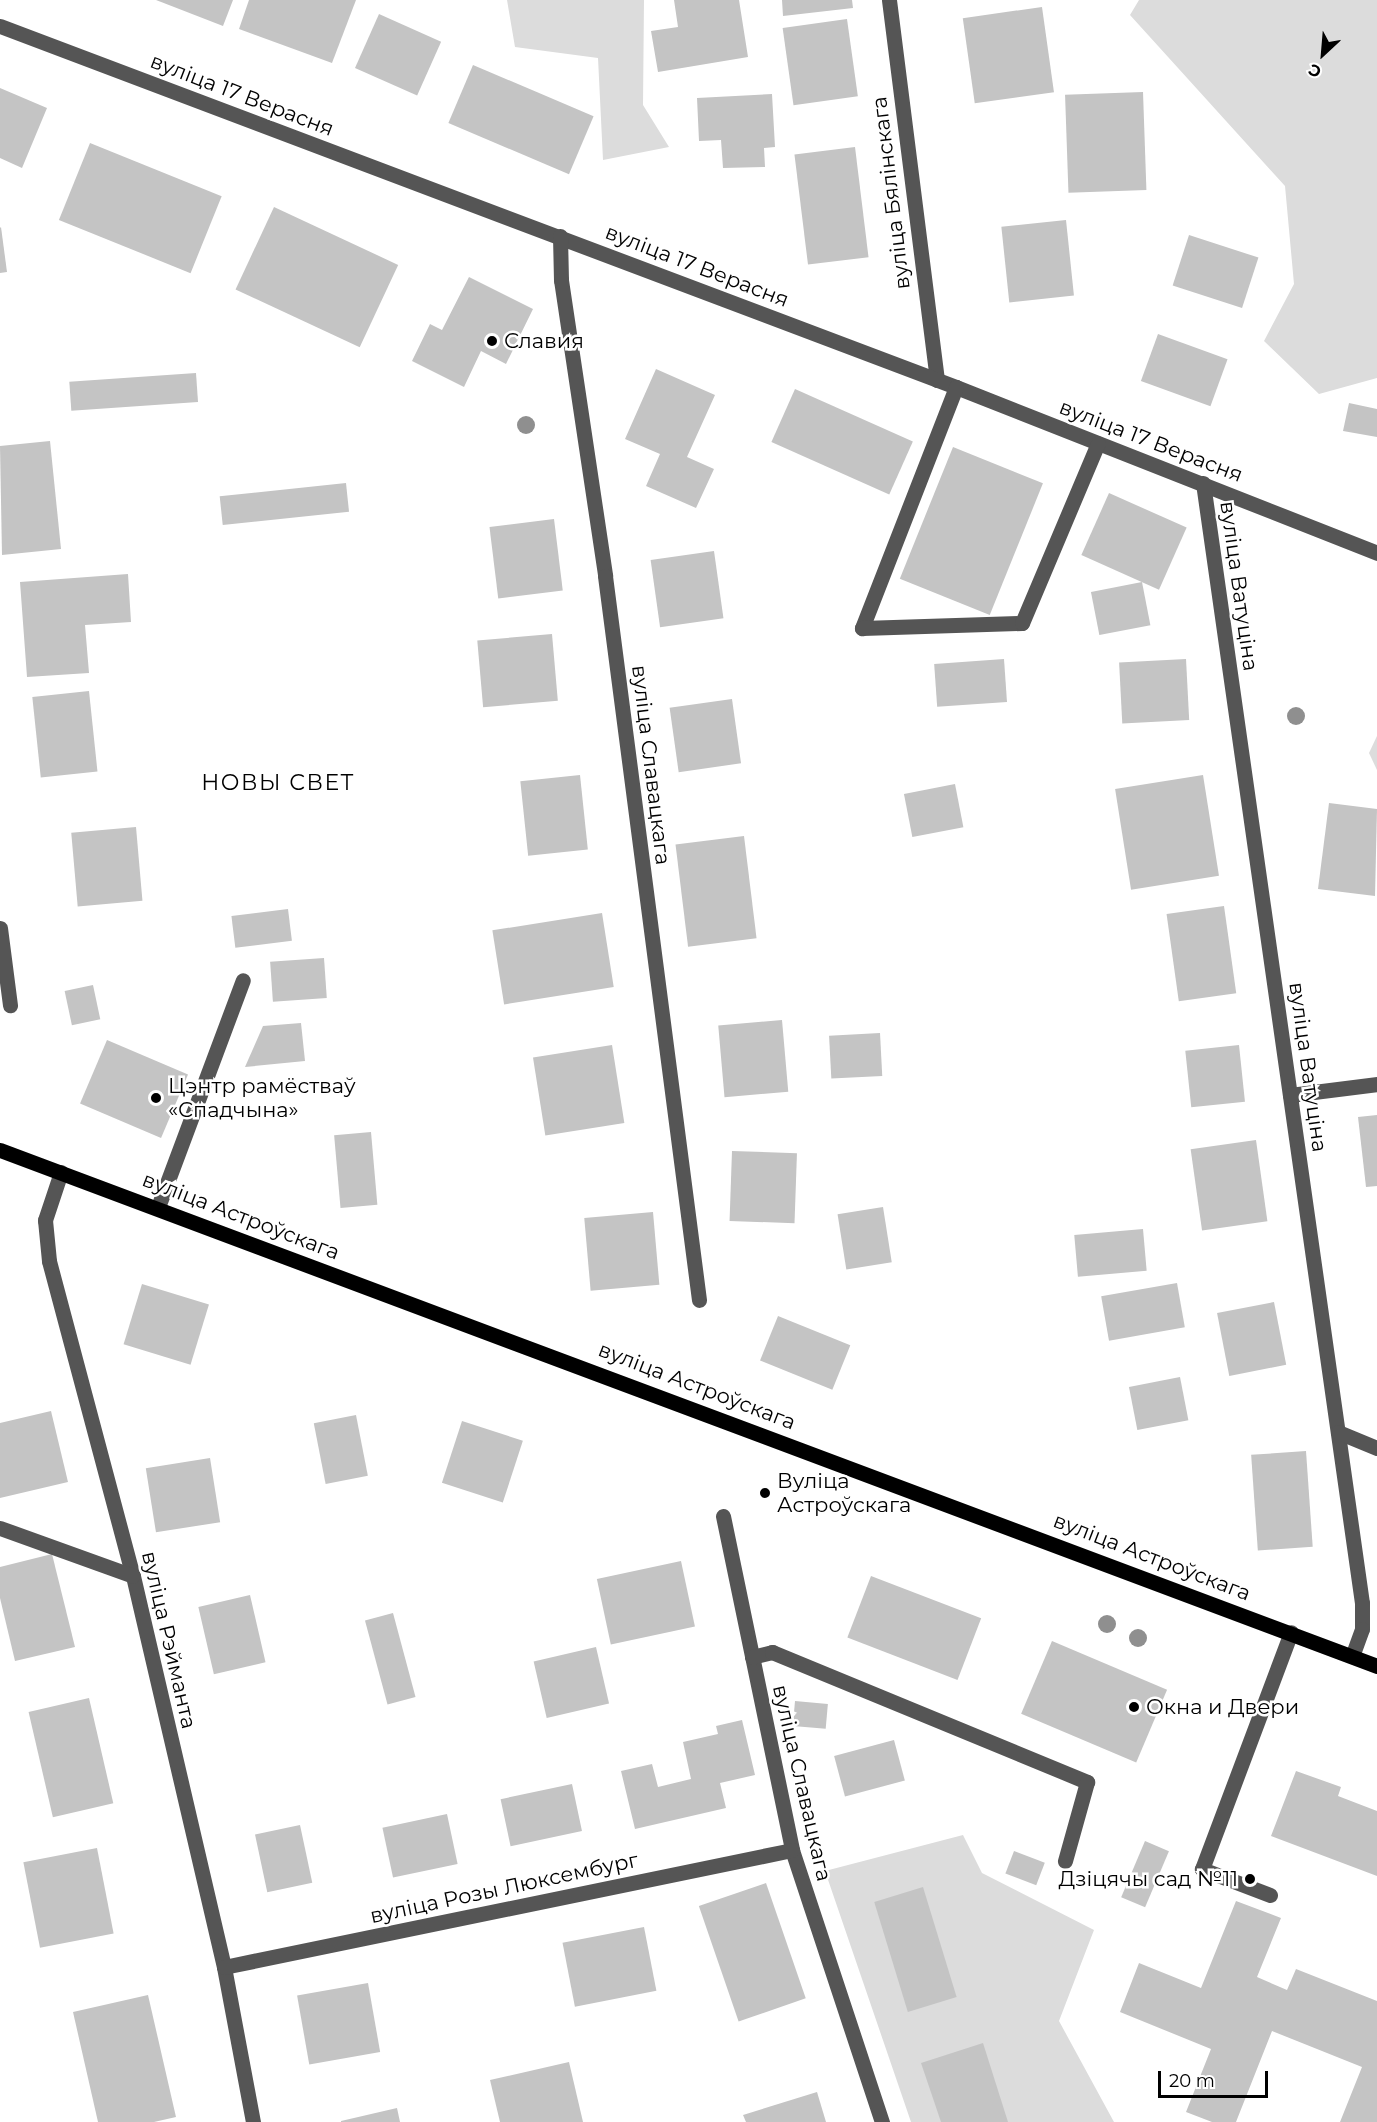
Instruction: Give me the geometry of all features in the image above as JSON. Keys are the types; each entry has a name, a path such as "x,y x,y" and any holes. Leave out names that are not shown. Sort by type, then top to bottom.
{"main road":[{"name":"вуліца Астроўскага","path":"0,1150 158,1207 1377,1666"}],"street":[{"name":"вуліца Бялінскага","path":"889,0 937,380"},
{"name":"вуліца 17 Верасня","path":"0,26 956,387 1377,553"},
{"name":"вуліца Славацкага","path":"560,236 561,280 605,576 699,1300"},
{"path":"956,387 862,628 1022,623 1098,442"},
{"name":"вуліца Ватуціна","path":"1203,483 1362,1603 1362,1629 1352,1656"},
{"path":"0,928 10,1005"},
{"path":"158,1207 243,980"},
{"path":"1290,1095 1377,1084"},
{"name":"вуліца Рэйманта","path":"61,1172 45,1220 49,1261 133,1576 224,1967 253,2122"},
{"path":"1338,1432 1377,1448"},
{"name":"вуліца Славацкага","path":"723,1516 792,1850 882,2122"},
{"path":"0,1528 133,1576"},
{"path":"1270,1895 1202,1869 1291,1632"},
{"path":"752,1657 772,1652 1087,1782 1065,1862"},
{"name":"вуліца Розы Люксембург","path":"224,1967 792,1850"}],"shaded area":[{"path":"507,0 644,0 643,105 669,147 603,160 598,58 515,47"},
{"path":"1139,0 1377,0 1377,378 1319,394 1264,341 1294,284 1285,186 1130,15"},
{"path":"1377,736 1377,770 1369,753"},
{"path":"963,1835 982,1873 1094,1930 1059,2021 1114,2122 911,2122 825,1871"}],"building":[{"path":"156,0 233,0 223,26"},
{"path":"249,0 356,0 332,63 239,29"},
{"path":"674,0 739,0 748,57 658,72 651,31 678,27"},
{"path":"782,0 852,0 853,8 783,16"},
{"path":"1042,7 1054,92 975,103 963,18"},
{"path":"379,14 441,42 417,96 355,68"},
{"path":"847,19 858,96 793,105 783,28"},
{"path":"473,65 594,116 569,174 448,123"},
{"path":"0,88 47,108 22,168 0,158"},
{"path":"1143,92 1146,190 1068,193 1065,95"},
{"path":"772,94 775,147 764,148 765,167 723,168 721,140 699,141 697,98"},
{"path":"90,143 222,196 191,273 59,220"},
{"path":"855,147 869,257 808,265 794,154"},
{"path":"274,207 398,265 360,347 236,289"},
{"path":"1066,220 1074,296 1009,302 1001,227"},
{"path":"0,228 7,272 0,273"},
{"path":"1189,235 1258,258 1242,308 1173,285"},
{"path":"469,277 533,309 506,364 481,351 464,387 412,361 430,324 442,330"},
{"path":"1158,334 1228,359 1210,406 1141,381"},
{"path":"656,369 715,395 687,457 714,469 696,508 646,486 660,454 625,439"},
{"path":"196,373 198,402 71,411 69,382"},
{"path":"795,389 913,441 889,494 771,442"},
{"path":"1349,403 1377,409 1377,437 1343,431"},
{"path":"50,441 61,549 2,555 0,446"},
{"path":"953,447 1043,483 990,615 900,579"},
{"path":"346,483 349,512 223,525 220,496"},
{"path":"1109,493 1187,528 1159,590 1081,555"},
{"path":"554,519 563,590 498,598 489,527"},
{"path":"714,551 723,618 660,627 651,560"},
{"path":"128,574 131,622 85,625 89,673 27,677 20,582"},
{"path":"1142,582 1150,625 1099,635 1091,592"},
{"path":"552,634 558,701 483,707 477,641"},
{"path":"1004,659 1007,702 937,707 934,664"},
{"path":"1186,659 1189,720 1122,723 1119,663"},
{"path":"89,691 97,772 41,778 32,697"},
{"path":"732,699 741,763 679,772 670,708"},
{"path":"580,775 588,850 528,856 520,781"},
{"path":"1203,775 1219,876 1131,890 1115,789"},
{"path":"955,784 963,827 912,837 904,794"},
{"path":"1329,803 1377,809 1375,896 1318,889"},
{"path":"136,827 142,901 78,906 71,833"},
{"path":"744,836 757,938 688,947 676,844"},
{"path":"1224,906 1236,993 1179,1001 1167,914"},
{"path":"288,909 292,941 235,948 231,916"},
{"path":"602,913 614,987 504,1004 492,930"},
{"path":"324,958 327,998 273,1002 270,962"},
{"path":"93,985 100,1019 72,1025 65,991"},
{"path":"782,1020 788,1092 725,1097 718,1026"},
{"path":"301,1023 305,1061 245,1067 263,1026"},
{"path":"880,1033 882,1076 831,1079 829,1036"},
{"path":"107,1040 188,1074 161,1138 80,1104"},
{"path":"612,1045 624,1123 545,1136 533,1058"},
{"path":"1239,1045 1245,1102 1191,1107 1185,1051"},
{"path":"1377,1115 1377,1186 1366,1187 1358,1117"},
{"path":"371,1132 377,1205 341,1208 334,1135"},
{"path":"1256,1140 1267,1221 1202,1230 1191,1149"},
{"path":"732,1151 797,1153 795,1223 730,1221"},
{"path":"883,1207 892,1262 846,1270 838,1214"},
{"path":"653,1212 659,1285 591,1291 584,1218"},
{"path":"1143,1229 1147,1271 1078,1277 1074,1235"},
{"path":"1177,1283 1185,1327 1109,1341 1101,1296"},
{"path":"142,1284 209,1304 191,1365 124,1344"},
{"path":"1274,1302 1286,1365 1229,1376 1217,1313"},
{"path":"778,1316 850,1345 832,1390 760,1361"},
{"path":"1180,1377 1188,1420 1137,1430 1129,1387"},
{"path":"51,1411 68,1482 0,1498 0,1423"},
{"path":"356,1415 368,1476 326,1484 314,1423"},
{"path":"462,1421 523,1441 503,1503 442,1483"},
{"path":"1306,1451 1313,1547 1258,1551 1251,1455"},
{"path":"210,1458 220,1522 156,1532 146,1468"},
{"path":"52,1554 75,1647 15,1661 0,1598 0,1567"},
{"path":"681,1561 695,1627 611,1644 597,1579"},
{"path":"871,1576 981,1618 958,1680 847,1638"},
{"path":"250,1595 266,1662 214,1674 198,1607"},
{"path":"393,1613 416,1697 388,1705 365,1621"},
{"path":"1052,1641 1167,1690 1136,1763 1021,1714"},
{"path":"596,1647 609,1704 547,1718 534,1661"},
{"path":"89,1698 113,1803 53,1817 29,1712"},
{"path":"795,1701 828,1704 826,1729 793,1726"},
{"path":"742,1720 755,1775 720,1783 726,1808 635,1829 621,1771 652,1764 658,1787 691,1779 683,1742 718,1734 716,1726"},
{"path":"894,1740 905,1781 845,1797 834,1756"},
{"path":"1296,1771 1341,1787 1338,1796 1377,1811 1377,1876 1271,1836"},
{"path":"572,1784 582,1831 511,1846 501,1799"},
{"path":"447,1814 458,1864 393,1878 382,1828"},
{"path":"300,1825 312,1883 267,1892 255,1835"},
{"path":"1145,1841 1169,1851 1145,1907 1121,1897"},
{"path":"97,1848 114,1933 40,1948 23,1862"},
{"path":"1014,1851 1045,1863 1036,1885 1005,1873"},
{"path":"766,1883 806,1998 739,2021 699,1906"},
{"path":"923,1887 957,1997 908,2012 874,1902"},
{"path":"1236,1901 1281,1918 1257,1977 1287,1990 1296,1969 1377,2001 1377,2122 1340,2122 1362,2067 1272,2031 1236,2122 1212,2122 1186,2112 1211,2049 1120,2012 1139,1963 1201,1988"},
{"path":"644,1927 656,1991 575,2007 563,1943"},
{"path":"368,1983 380,2052 309,2064 297,1996"},
{"path":"148,1995 176,2117 154,2122 98,2122 73,2012"},
{"path":"983,2043 1008,2122 941,2122 921,2063"},
{"path":"569,2062 583,2122 500,2122 490,2080"},
{"path":"817,2092 826,2122 746,2122 743,2115"},
{"path":"397,2108 400,2122 341,2122 341,2121"}],"place":[{"name":"Славия","path":"492,341"},
{"name":"Цэнтр рамёстваў «Спадчына»","path":"156,1098"},
{"name":"Вуліца Астроўскага","path":"765,1493"},
{"name":"Окна и Двери","path":"1134,1707"},
{"name":"Дзіцячы сад №11","path":"1250,1879"}],"district":[{"name":"НОВЫ СВЕТ","path":"278,783"}]}
